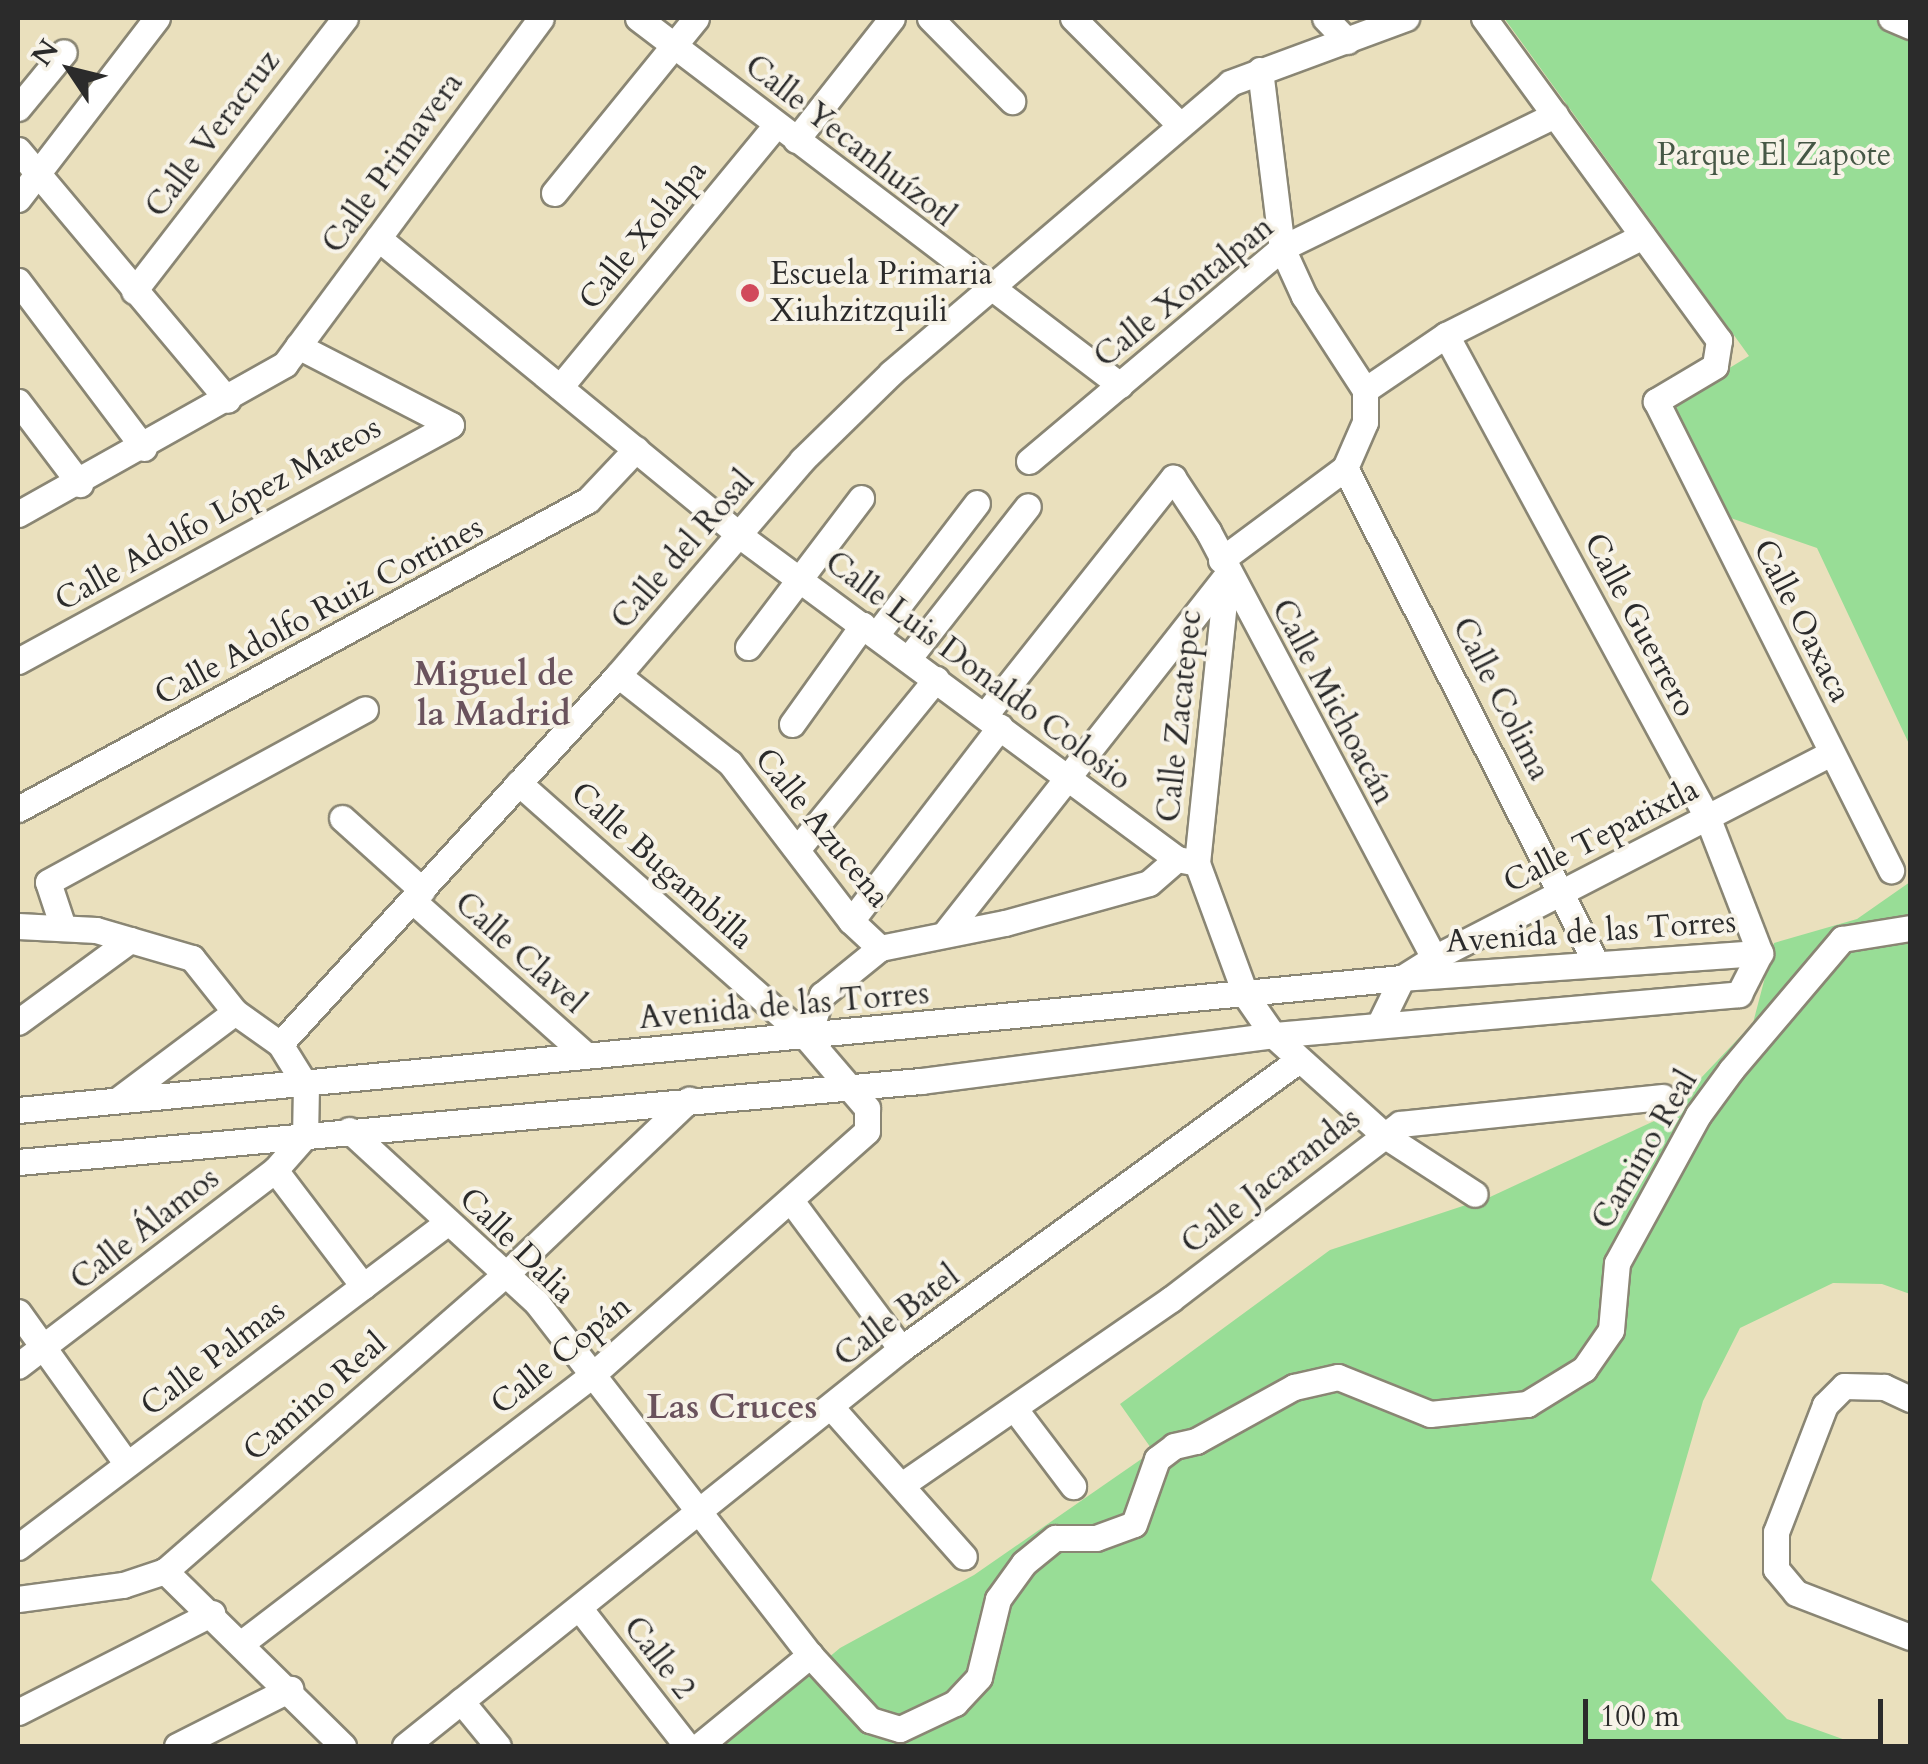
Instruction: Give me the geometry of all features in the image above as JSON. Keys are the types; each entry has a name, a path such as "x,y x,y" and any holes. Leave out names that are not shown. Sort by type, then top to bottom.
{"street":[{"path":"18,199 157,18"},
{"name":"Calle Veracruz","path":"134,291 345,18"},
{"name":"Calle Primavera","path":"18,514 80,484 285,364 540,18"},
{"name":"Calle Yecanhuízotl","path":"638,18 988,290 1120,385"},
{"path":"554,193 696,18"},
{"name":"Calle Xolalpa","path":"560,387 892,18"},
{"path":"930,18 1012,101"},
{"path":"1073,18 1178,123"},
{"path":"1325,18 1347,41"},
{"name":"Calle del Rosal","path":"280,1044 306,1008 418,896 618,676 802,460 988,290 1178,123 1230,83 1406,18"},
{"path":"1365,390 1446,335 1643,236 1484,18"},
{"path":"1891,18 1910,26"},
{"path":"18,108 64,52"},
{"path":"946,932 1068,780 1224,568 1345,468 1365,422 1365,390 1304,296 1282,248 1260,70"},
{"name":"Calle Xontalpan","path":"1030,461 1282,248 1555,114"},
{"path":"18,150 228,400"},
{"name":"Calle Oaxaca","path":"1643,236 1719,340 1715,366 1656,401 1891,870"},
{"name":"Calle Luis Donaldo Colosio","path":"378,238 739,534 1068,780 1187,861"},
{"path":"18,281 144,448"},
{"name":"Calle Guerrero","path":"1446,335 1708,819 1760,953"},
{"name":"Calle Adolfo López Mateos","path":"18,661 451,425 298,346"},
{"path":"18,402 80,484"},
{"name":"Calle Adolfo Ruiz Cortines","path":"18,810 588,500 636,449"},
{"name":"Calle Colima","path":"1345,468 1563,891 1595,961"},
{"name":"Calle Michoacán","path":"992,721 1173,478 1434,958"},
{"path":"748,647 861,498"},
{"path":"792,724 977,504"},
{"path":"908,658 1028,506"},
{"name":"Calle Zacatepec","path":"1187,861 1224,568"},
{"name":"Calle Azucena","path":"618,676 730,763 799,847 852,921 880,948"},
{"path":"799,847 936,679"},
{"path":"62,926 48,882 365,709"},
{"path":"852,921 992,721"},
{"name":"Calle Tepatixtla","path":"1402,978 1832,753"},
{"name":"Calle Bugambilla","path":"519,782 807,1038 853,1086"},
{"name":"Calle Clavel","path":"342,818 584,1054"},
{"path":"807,1038 822,995 880,948 1005,923 1149,883 1187,861 1246,996 1274,1035 1297,1061 1384,1134 1476,1194"},
{"path":"18,926 62,926 192,958 235,1012 280,1044 306,1086 305,1136"},
{"name":"Camino Real","path":"810,1656 870,1720 900,1728 954,1703 979,1677 998,1598 1024,1563 1055,1538 1096,1538 1134,1524 1157,1459 1174,1446 1196,1441 1294,1387 1338,1377 1430,1414 1528,1404 1584,1369 1610,1330 1617,1262 1698,1115 1774,1011 1842,939 1910,928"},
{"path":"18,1022 130,940"},
{"name":"Avenida de las Torres","path":"18,1110 306,1086 584,1054 807,1038 1402,978 1595,961 1760,953 1739,994 1274,1035 853,1086 349,1130 23,1165"},
{"path":"1379,1025 1402,978"},
{"path":"117,1100 235,1012"},
{"name":"Calle Batel","path":"405,1746 698,1516 901,1349 1297,1061"},
{"name":"Calle Copán","path":"243,1642 590,1378 792,1202 867,1131 867,1108 853,1086"},
{"name":"Calle Jacarandas","path":"903,1484 1172,1299 1400,1124 1664,1097"},
{"name":"Camino Real","path":"165,1571 506,1274 689,1100"},
{"name":"Calle Dalia","path":"349,1130 537,1304 590,1378 810,1656"},
{"name":"Calle Álamos","path":"18,1366 275,1170 305,1136"},
{"path":"275,1170 363,1286"},
{"path":"792,1202 901,1349"},
{"name":"Calle Palmas","path":"18,1547 448,1222"},
{"path":"18,1312 127,1464"},
{"path":"1910,1399 1884,1387 1844,1386 1825,1405 1776,1532 1776,1569 1796,1593 1910,1637"},
{"path":"831,1407 964,1557"},
{"path":"1014,1408 1073,1486"},
{"path":"18,1599 123,1584 165,1571 243,1642 343,1746"},
{"name":"Calle 2","path":"580,1608 687,1746"},
{"path":"18,1712 212,1614"},
{"path":"699,1746 810,1656"},
{"path":"178,1746 290,1689"},
{"path":"461,1701 498,1746"}],"green space":[{"name":"Parque El Zapote","path":"1504,18 1910,18 1910,746 1817,548 1725,516 1666,407 1749,356"},
{"path":"1910,882 1910,1294 1882,1284 1833,1283 1740,1328 1703,1401 1651,1580 1787,1719 1862,1746 723,1746 840,1648 974,1575 1153,1451 1120,1404 1330,1250 1490,1197 1665,1116 1753,1023 1774,943 1857,919"}],"place":[{"name":"Escuela Primaria Xiuhzitzquili","path":"750,293"}],"district":[{"name":"Miguel de la Madrid","path":"494,694"},
{"name":"Las Cruces","path":"732,1407"}]}
